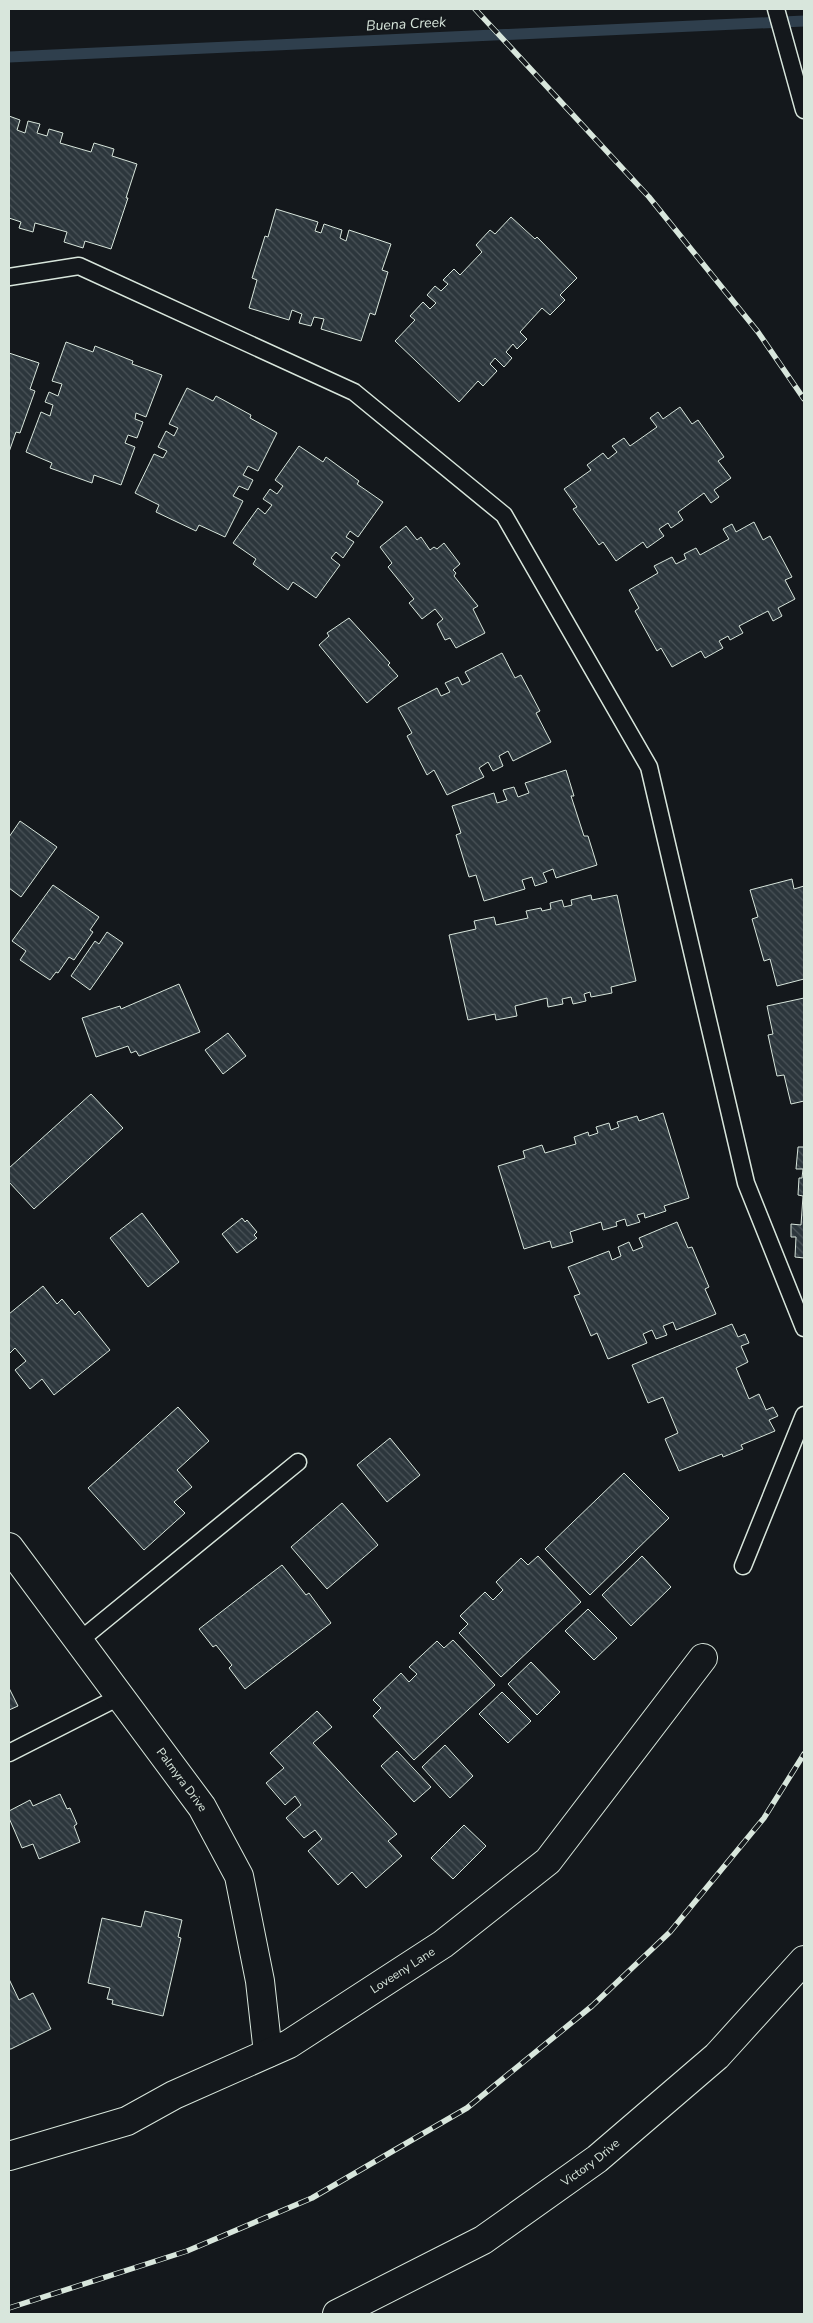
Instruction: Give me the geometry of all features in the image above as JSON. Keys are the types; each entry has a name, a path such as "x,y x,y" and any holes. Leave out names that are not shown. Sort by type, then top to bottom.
{"street":[{"name":"Palmyra Drive","path":"9,1546 202,1807 239,1876 260,1981 268,2053"},
{"name":"Loveeny Lane","path":"9,2156 127,2121 174,2095 289,2044 443,1944 548,1860 703,1658"},
{"name":"Victory Drive","path":"337,2314 483,2240 597,2159 717,2056 804,1960"}],"lane":[{"path":"776,9 804,110"},
{"path":"9,277 79,266 354,392 504,515 649,767 746,1183 804,1328"},
{"path":"744,1566 804,1415"},
{"path":"79,1641 298,1462"},
{"path":"9,1753 120,1696"}],"building":[{"path":"9,116 20,120 17,130 25,133 28,121 40,124 37,133 47,136 49,129 63,133 60,143 91,152 94,143 114,149 112,156 137,164 111,249 85,241 83,248 64,242 67,232 35,223 33,232 19,228 21,222 9,218"},
{"path":"276,209 318,222 315,231 321,233 324,224 342,230 340,238 346,241 349,230 391,244 382,270 388,272 375,315 370,313 361,341 321,329 324,319 314,317 311,326 299,323 302,314 292,310 289,320 249,308 257,280 252,278 265,236 268,237"},
{"path":"511,217 535,239 537,237 577,278 560,295 565,300 550,315 542,308 520,332 527,339 517,349 513,344 506,352 512,358 504,367 495,358 490,364 497,371 483,386 478,381 459,402 395,341 415,320 410,316 423,302 430,309 436,303 427,295 435,286 441,291 448,284 443,280 454,269 460,275 482,252 476,245 490,230 495,234"},
{"path":"66,342 93,352 95,346 133,361 132,364 162,375 146,417 136,413 135,419 143,422 137,438 128,435 125,443 135,447 121,485 94,475 92,483 50,468 52,463 26,452 41,412 50,416 53,405 45,402 49,392 58,396 62,384 52,381"},
{"path":"9,353 39,363 30,389 35,391 20,433 16,432 9,452"},
{"path":"187,388 213,401 216,396 251,415 250,418 277,433 258,471 248,466 243,475 253,480 248,490 239,486 233,496 243,501 225,537 199,525 196,531 156,512 159,505 135,493 154,454 163,458 167,451 158,447 166,431 174,436 178,428 169,424"},
{"path":"680,407 692,424 698,420 724,457 718,461 731,478 714,490 719,497 711,503 704,493 678,512 683,520 671,528 668,523 659,529 664,536 647,548 643,542 616,561 603,542 599,545 573,509 577,507 564,489 591,470 587,465 603,453 608,459 617,452 612,446 624,438 630,446 657,427 650,418 658,412 663,419"},
{"path":"299,446 323,462 326,457 359,481 357,484 383,502 358,537 350,531 346,537 354,542 343,558 336,552 331,558 340,565 316,598 293,582 288,590 253,564 256,559 233,543 258,508 265,514 272,505 263,499 270,489 277,494 283,486 275,480"},
{"path":"754,522 763,540 770,536 792,577 785,580 795,599 778,608 782,616 773,621 768,611 739,626 743,633 730,640 728,636 719,641 723,648 705,658 701,651 672,667 661,648 657,651 635,611 639,608 629,590 658,573 654,566 672,557 676,564 686,559 684,554 696,548 700,555 729,539 723,529 732,524 736,532"},
{"path":"406,526 417,540 421,537 430,550 434,547 437,549 444,543 460,564 453,570 456,573 454,576 478,606 473,609 485,633 456,648 450,638 445,640 437,624 443,619 435,609 422,619 409,603 414,599 388,567 392,563 380,547"},
{"path":"349,618 390,663 388,665 398,676 367,703 319,645 329,636 327,633"},
{"path":"502,653 515,678 521,675 540,711 536,713 551,742 513,761 508,751 499,756 503,766 493,771 488,762 479,768 484,777 447,795 434,770 427,775 407,736 412,733 398,708 437,688 441,696 450,692 445,683 458,677 462,685 470,681 465,672"},
{"path":"566,770 574,796 571,796 584,836 588,836 597,865 556,878 553,869 543,873 547,882 535,886 532,877 522,880 525,889 484,901 476,875 469,877 456,835 461,833 452,806 494,793 497,803 507,800 503,790 514,787 518,797 529,793 525,783"},
{"path":"20,821 57,847 21,897 9,888 9,837"},
{"path":"792,879 794,889 804,886 804,979 777,986 770,959 764,961 752,919 758,917 750,890"},
{"path":"53,885 99,917 90,930 93,932 74,960 69,957 58,973 56,972 50,980 20,960 26,951 12,941"},
{"path":"591,895 592,900 617,895 636,981 611,987 612,993 591,997 590,992 584,994 586,1001 573,1004 571,997 562,999 563,1004 548,1007 547,998 515,1006 517,1016 496,1020 495,1014 468,1020 449,935 476,929 474,921 494,917 496,925 528,918 526,911 541,908 542,911 551,909 550,903 562,900 564,907 572,905 571,900"},
{"path":"107,932 123,943 90,990 71,976 95,941 99,944"},
{"path":"179,984 200,1032 139,1056 136,1051 131,1053 128,1046 96,1057 82,1018 120,1006 121,1009"},
{"path":"804,998 804,1101 791,1104 784,1075 777,1076 768,1035 773,1034 767,1006"},
{"path":"228,1033 246,1056 223,1074 205,1050"},
{"path":"91,1094 123,1128 34,1209 9,1182 9,1168"},
{"path":"663,1113 689,1198 664,1206 666,1211 645,1218 644,1213 637,1215 640,1222 627,1226 625,1219 616,1222 617,1226 603,1230 601,1222 570,1232 573,1242 552,1248 550,1241 524,1249 498,1166 525,1158 523,1151 542,1145 545,1153 576,1144 574,1137 588,1132 589,1136 598,1133 596,1127 609,1123 611,1130 619,1127 617,1122 637,1116 639,1121"},
{"path":"798,1147 804,1147 804,1258 795,1257 796,1237 791,1237 791,1224 801,1225 803,1196 798,1195 799,1178 802,1178 803,1169 796,1169"},
{"path":"142,1213 179,1262 148,1287 110,1238"},
{"path":"242,1218 245,1222 247,1220 257,1232 254,1235 257,1238 237,1253 222,1234"},
{"path":"677,1222 688,1248 692,1247 709,1287 705,1289 716,1314 676,1330 673,1322 663,1326 667,1335 656,1339 652,1330 643,1334 647,1343 608,1359 597,1333 591,1336 574,1296 580,1294 568,1267 609,1251 612,1260 621,1256 618,1247 629,1242 633,1251 643,1247 639,1238"},
{"path":"43,1286 57,1304 62,1299 75,1315 79,1311 110,1350 54,1395 42,1379 30,1389 15,1370 26,1361 15,1348 9,1354 9,1314"},
{"path":"732,1324 738,1337 745,1334 749,1343 741,1346 748,1362 736,1368 749,1399 759,1394 766,1410 773,1407 778,1416 769,1420 775,1431 741,1445 743,1449 723,1457 722,1454 679,1471 665,1439 678,1433 663,1397 648,1403 632,1365"},
{"path":"178,1407 209,1441 177,1470 192,1487 174,1502 185,1513 144,1550 88,1488"},
{"path":"390,1438 420,1475 387,1502 357,1465"},
{"path":"624,1473 669,1518 590,1595 545,1549"},
{"path":"342,1503 378,1545 327,1589 291,1547"},
{"path":"538,1556 581,1602 501,1677 459,1633 468,1624 460,1616 485,1592 493,1600 503,1590 496,1582 521,1558 528,1565"},
{"path":"642,1556 671,1587 631,1626 602,1595"},
{"path":"282,1565 306,1595 309,1593 331,1623 245,1689 229,1668 232,1665 216,1645 213,1647 199,1629"},
{"path":"588,1609 617,1638 594,1660 565,1631"},
{"path":"453,1640 495,1685 414,1760 373,1716 381,1708 373,1700 401,1673 409,1682 417,1674 409,1667 437,1641 444,1648"},
{"path":"531,1662 560,1692 537,1715 508,1684"},
{"path":"9,1688 18,1706 9,1710"},
{"path":"502,1692 531,1721 508,1743 479,1714"},
{"path":"317,1711 332,1727 313,1743 397,1834 388,1841 402,1856 366,1888 352,1872 338,1885 308,1851 322,1839 315,1830 304,1838 286,1818 301,1805 295,1796 285,1805 266,1783 284,1768 270,1753"},
{"path":"445,1745 473,1776 450,1798 422,1767"},
{"path":"397,1751 431,1787 414,1802 381,1766"},
{"path":"60,1794 67,1809 70,1808 77,1824 74,1826 80,1842 39,1859 33,1844 22,1848 9,1818 9,1811 30,1800 33,1806"},
{"path":"464,1825 486,1846 453,1879 431,1858"},
{"path":"145,1911 182,1920 178,1937 181,1938 163,2016 112,2004 113,2000 107,1999 110,1988 88,1983 102,1918 141,1927"},
{"path":"9,1979 19,2000 33,1993 51,2029 11,2049 9,2049"}],"waterway":[{"name":"Buena Creek","path":"9,57 804,21"}],"railway":[{"path":"475,9 649,197 758,332 804,399"},
{"path":"9,2308 187,2251 312,2198 467,2108 592,2006 670,1932 764,1818 804,1754"}]}
